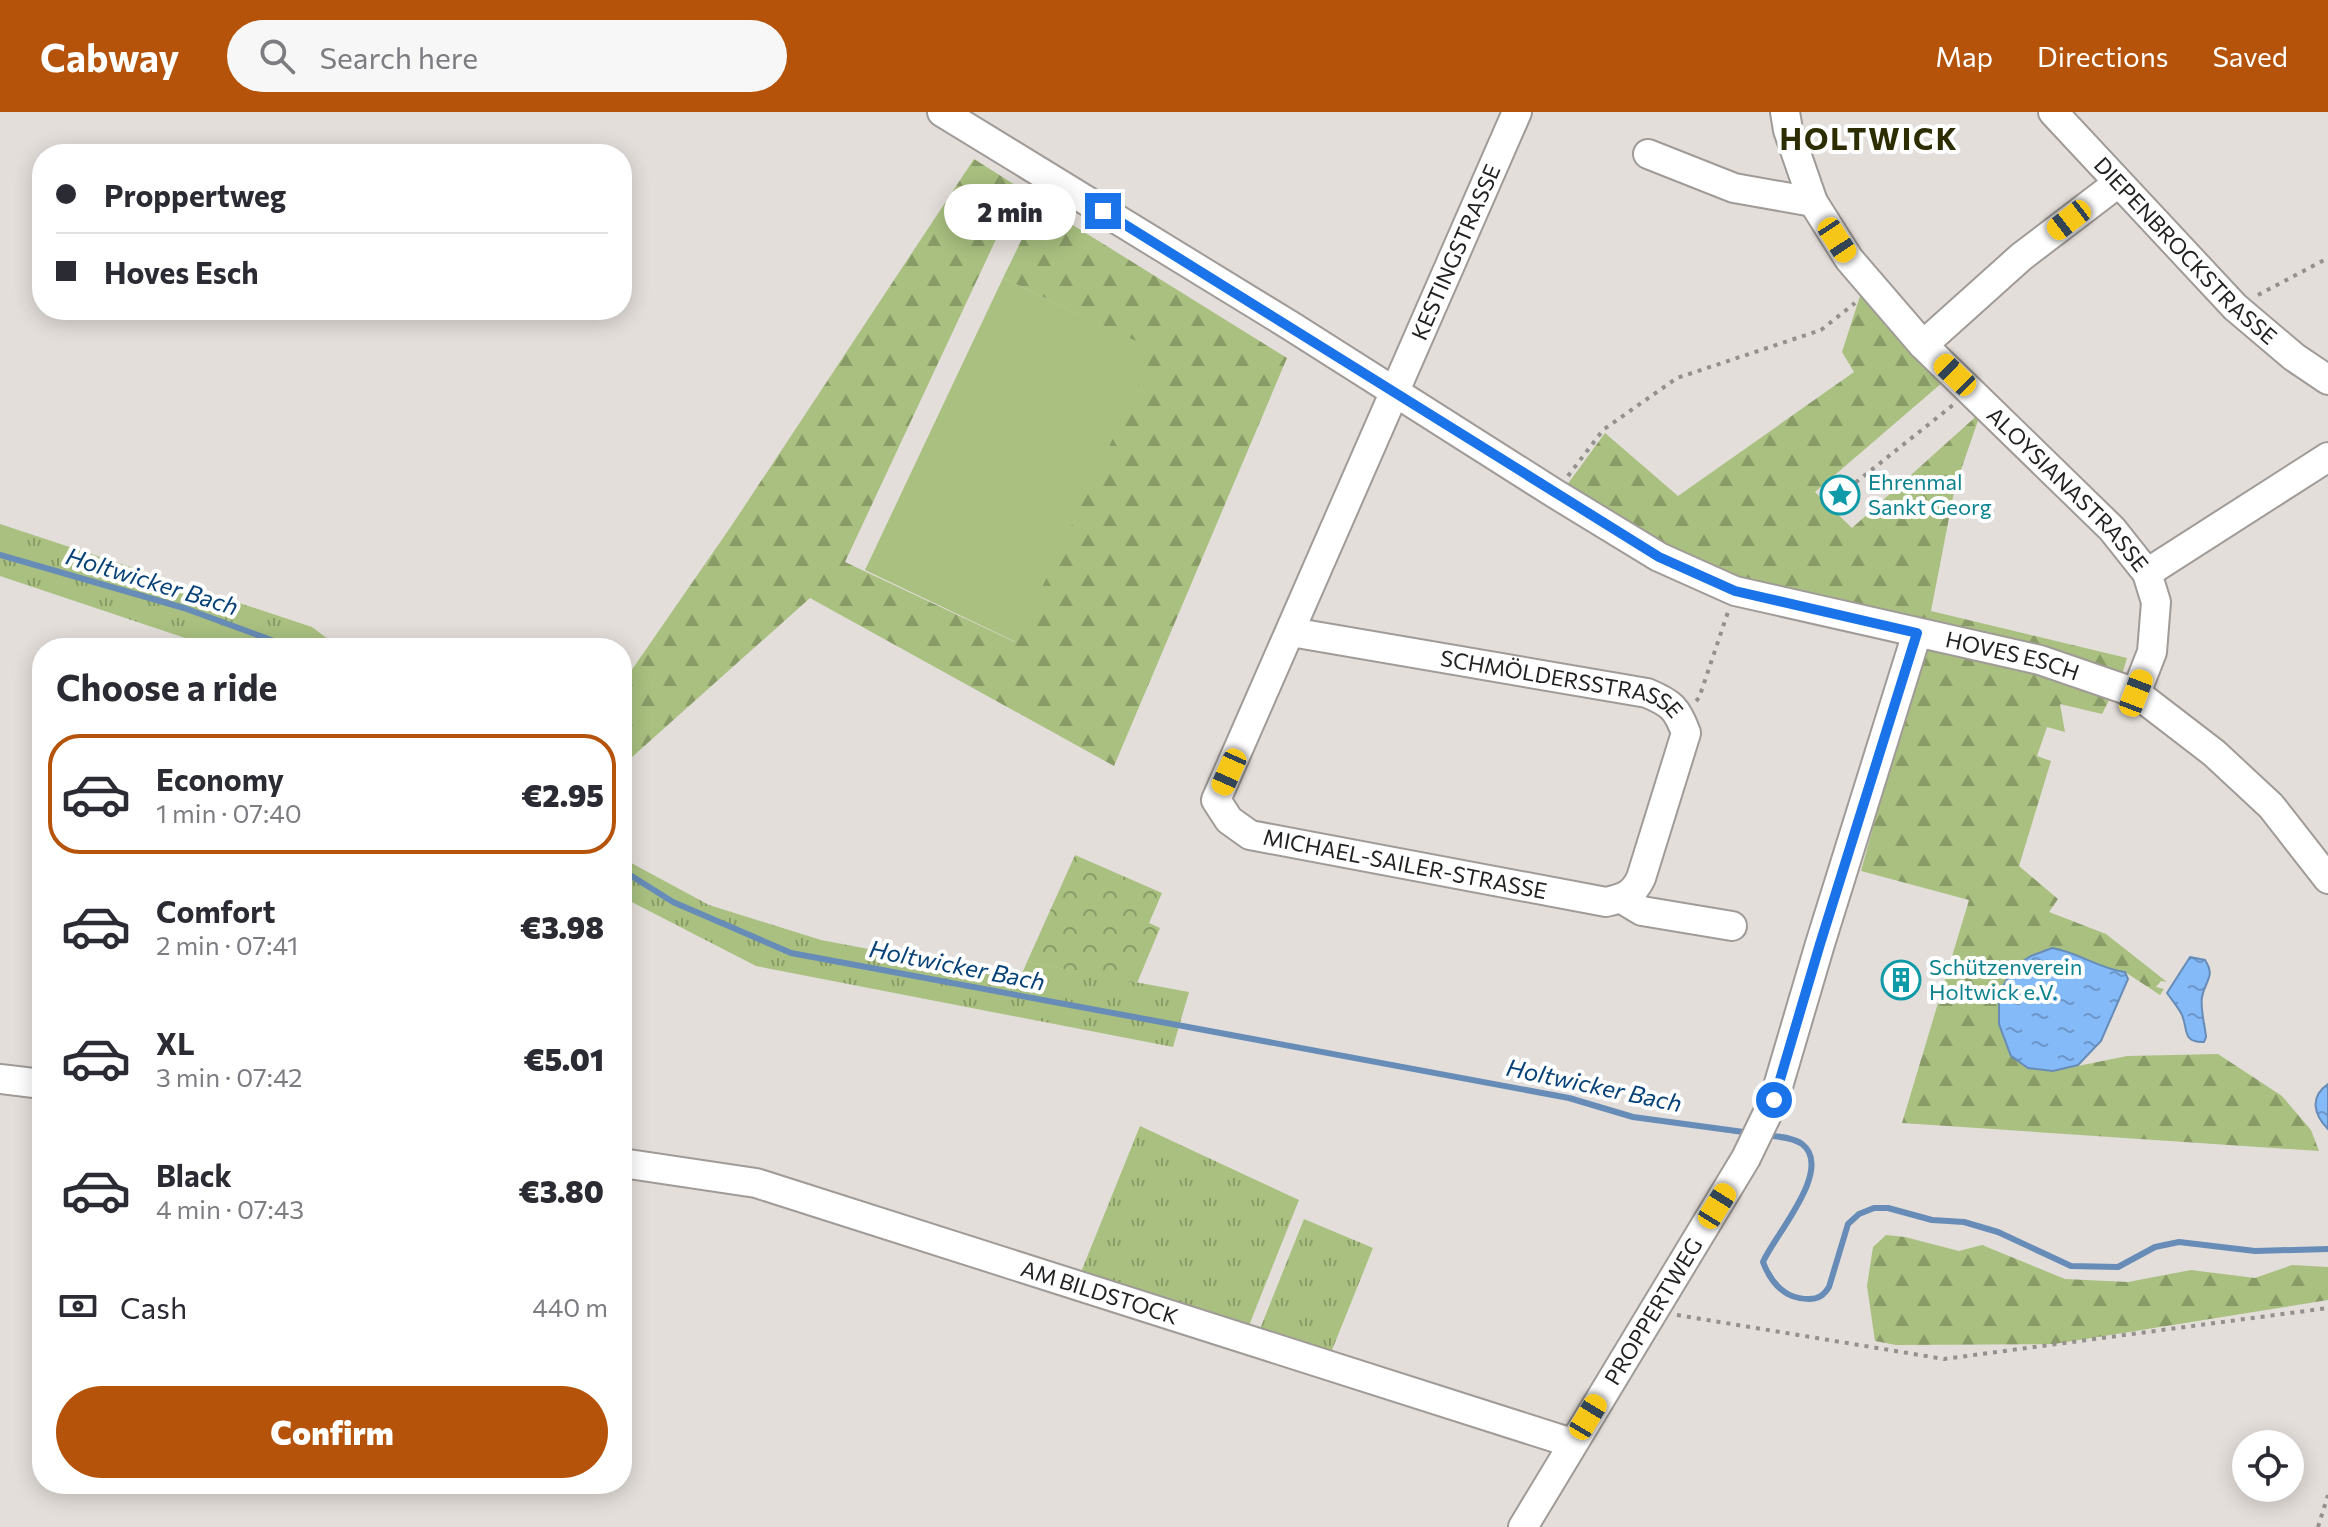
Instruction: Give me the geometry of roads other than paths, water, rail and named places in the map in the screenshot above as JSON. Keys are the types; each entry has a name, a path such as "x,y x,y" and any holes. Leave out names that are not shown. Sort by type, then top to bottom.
{"street":[{"name":"HOVES ESCH","path":"942,112 1659,557 1735,591 2040,660 2136,693 2214,753 2271,806 2328,879"},
{"name":"KESTINGSTRASSE","path":"1395,392 1517,112"},
{"name":"ALOYSIANASTRASSE","path":"1785,112 1788,130 1813,202 1849,259 1923,345 2112,529 2147,573 2156,602 2152,652 2136,693"},
{"name":"DIEPENBROCKSTRASSE","path":"2053,112 2235,307 2294,357 2328,380"},
{"path":"1648,154 1734,188 1813,202"},
{"path":"1923,345 2021,257 2118,183"},
{"name":"MICHAEL-SAILER-STRASSE","path":"1395,392 1216,800 1229,820 1250,835 1606,902 1622,899"},
{"path":"2147,573 2328,457"},
{"name":"SCHMÖLDERSSTRASSE","path":"1291,632 1647,693 1669,702 1680,716 1686,733 1641,878 1634,893 1622,899"},
{"name":"PROPPERTWEG","path":"1523,1527 1746,1158 1774,1100 1917,633"},
{"path":"1622,899 1642,911 1732,926"},
{"path":"0,1079 32,1083"},
{"name":"AM BILDSTOCK","path":"632,1164 756,1183 1572,1443"}],"water":[{"path":"2052,948 2125,972 2128,979 2101,1041 2078,1065 2053,1071 2028,1068 2011,1056 1999,1024 1999,993 2014,967"},
{"path":"2190,957 2205,960 2210,971 2202,1002 2204,1042 2189,1038 2182,1015 2167,993"},
{"path":"2328,1084 2328,1129 2319,1118 2316,1100"}],"waterway":[{"name":"Holtwicker Bach","path":"0,555 184,608 266,638"},
{"name":"Holtwicker Bach","path":"632,876 673,902 791,953 1569,1098 1633,1117 1751,1133"},
{"name":"Holtwicker Bach","path":"1766,1135 1798,1142 1810,1155 1807,1186 1763,1262 1780,1288 1800,1298 1816,1298 1825,1292 1848,1224 1859,1214 1874,1208 1888,1208 1932,1220 1964,1222 1998,1232 2071,1266 2118,1267 2155,1247 2179,1242 2255,1251 2328,1249"}],"place":[{"name":"Ehrenmal Sankt Georg","path":"1840,495"},
{"name":"Schützenverein Holtwick e.V.","path":"1901,980"}],"district":[{"name":"HOLTWICK","path":"1869,140"}]}
